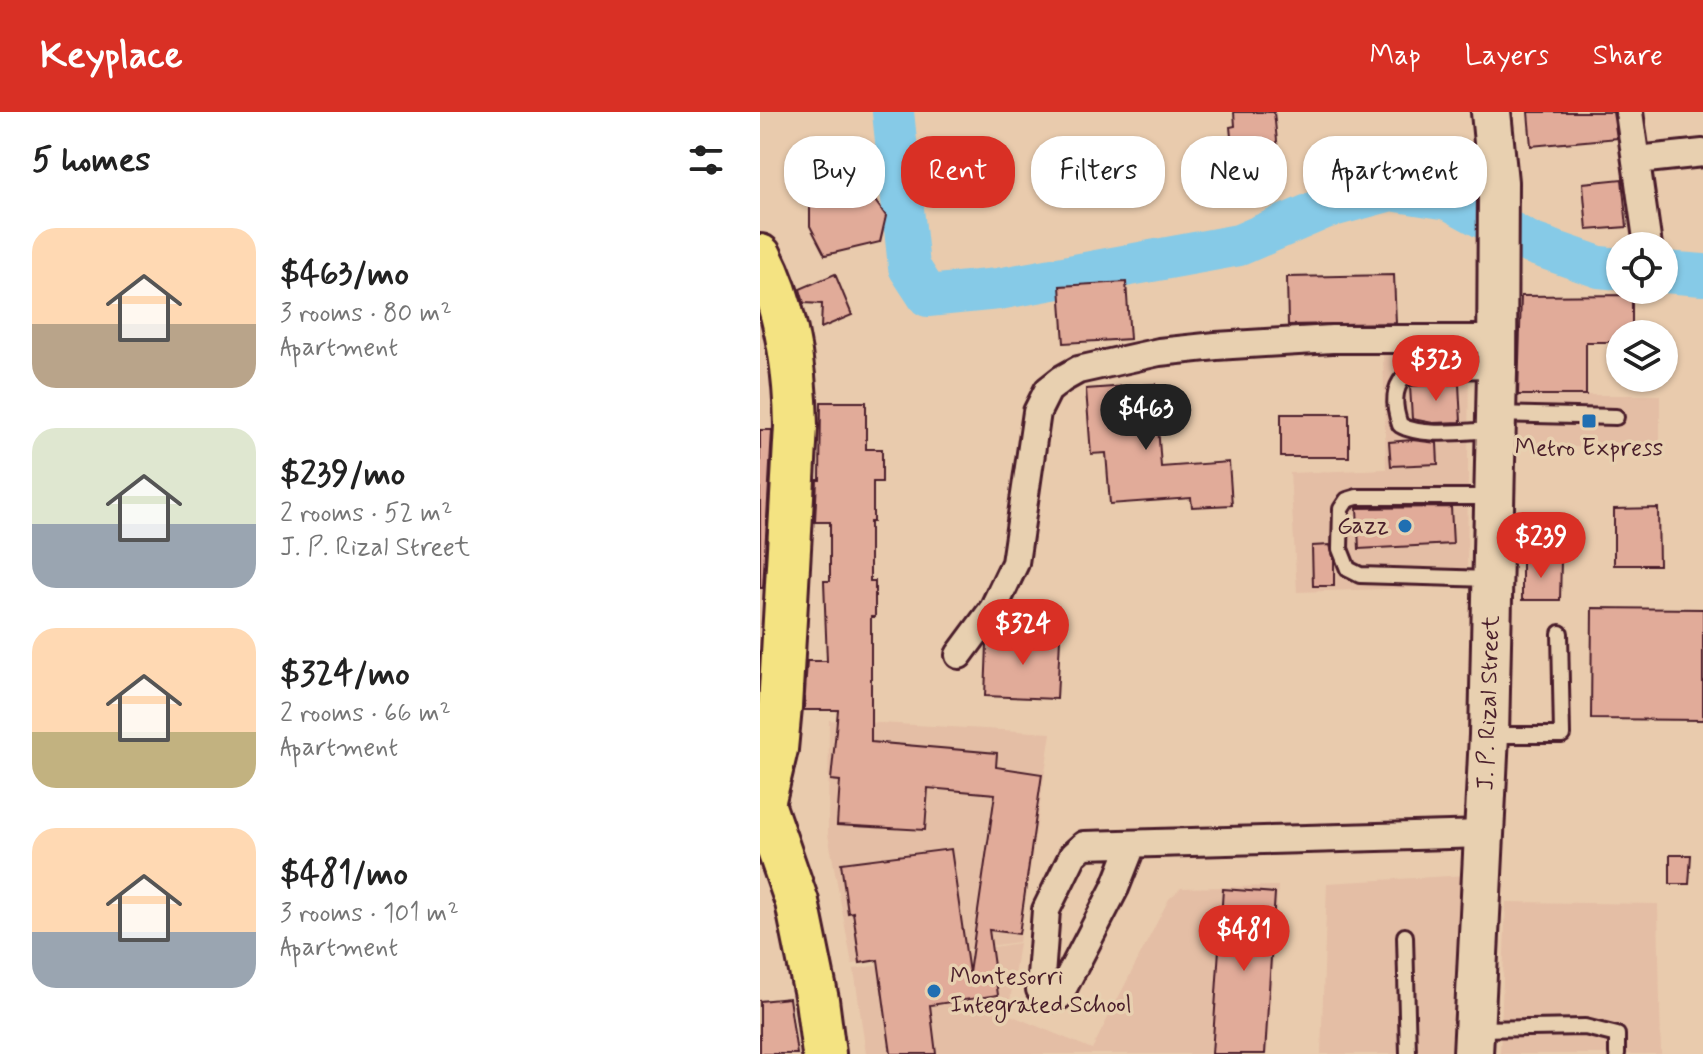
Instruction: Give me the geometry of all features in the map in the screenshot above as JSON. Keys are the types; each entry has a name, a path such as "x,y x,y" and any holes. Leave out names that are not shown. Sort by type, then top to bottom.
{"main road":[{"name":"J. P. Rizal Street","path":"1474,1042 1489,735 1496,422 1498,182 1491,112"},
{"path":"760,256 768,271 789,343 795,381 796,426 780,707 776,749 762,801 797,902 817,1000 824,1054"}],"street":[{"path":"1629,112 1646,232"},
{"path":"1637,160 1703,153"},
{"path":"959,655 993,609 1015,563 1037,412 1048,390 1078,370 1159,352 1332,339 1497,355"},
{"path":"1132,845 1115,888 1059,996 1048,998 1040,989 1046,910 1073,855 1084,845 1485,834"}],"lane":[{"path":"1497,355 1445,371 1404,377 1397,384 1395,399 1400,425 1434,432 1496,422 1616,417"},
{"path":"1492,579 1360,575 1348,569 1342,560 1341,509 1347,500 1357,497 1494,497"},
{"path":"1489,735 1562,735 1560,633"},
{"path":"1405,936 1408,1054"},
{"path":"1474,1042 1585,1027 1617,1035 1617,1054"}],"shaded area":[{"path":"1469,350 1467,586 1297,592 1290,473 1386,469 1383,352"},
{"name":"Metro Express","path":"1518,395 1660,395 1660,447 1518,447"},
{"path":"829,720 1051,733 1019,942 852,964 828,834"},
{"path":"1467,875 1456,1054 1321,1054 1327,883"},
{"name":"Montesorri Integrated School","path":"1278,886 1267,1054 866,1054 854,969 1019,943 1008,1014 1092,1049 1169,899 1181,888"},
{"path":"1506,902 1658,904 1661,1054 1500,1054"}],"building":[{"path":"1234,112 1274,112 1276,136 1231,136 1230,127 1235,126"},
{"path":"1528,112 1613,112 1617,138 1531,146"},
{"path":"1622,179 1627,227 1587,230 1583,183"},
{"path":"810,208 880,208 886,216 880,242 825,255 810,226"},
{"path":"835,274 852,315 821,328 822,304 804,303 800,289"},
{"path":"1394,275 1396,323 1288,325 1287,277"},
{"path":"1126,282 1130,339 1064,343 1060,286"},
{"path":"1606,295 1606,304 1632,304 1632,320 1606,320 1606,342 1586,342 1586,395 1518,395 1521,296"},
{"path":"1155,384 1161,467 1229,462 1232,505 1192,507 1191,498 1110,504 1106,453 1091,454 1086,389"},
{"path":"1459,384 1461,422 1433,423 1412,419 1410,386"},
{"path":"821,402 866,402 866,449 882,449 882,482 873,482 873,522 870,522 870,581 875,581 875,617 871,617 871,742 997,753 996,767 1042,774 1019,934 989,930 998,995 930,1005 936,1054 891,1054 878,960 860,963 853,912 848,913 841,863 951,849 969,973 995,794 928,788 925,830 837,825 840,781 831,780 838,710 804,710 807,661 827,661 824,581 830,581 830,522 815,522 817,480 820,480"},
{"path":"1281,414 1349,414 1349,457 1281,457"},
{"path":"760,430 772,430 763,588 760,588"},
{"path":"1412,440 1437,443 1438,464 1391,466 1389,442"},
{"name":"Gazz","path":"1451,507 1453,544 1359,549 1357,508"},
{"path":"1658,508 1659,565 1614,565 1614,509"},
{"path":"1330,545 1334,560 1334,586 1313,586 1312,546"},
{"path":"1522,561 1561,561 1560,600 1522,600"},
{"path":"1592,608 1703,609 1703,720 1591,719"},
{"path":"993,636 1060,638 1057,699 985,696 987,644"},
{"path":"1670,855 1691,855 1689,884 1670,884"},
{"path":"1223,889 1275,893 1265,1054 1212,1054"},
{"path":"789,998 797,1054 760,1054 760,1001"}],"waterway":[{"path":"893,112 909,267 928,296 998,289 1239,245 1325,208 1391,190 1449,199 1530,243 1606,268"},
{"path":"1678,273 1703,275"}],"place":[{"name":"Metro Express","path":"1589,421"},
{"name":"Gazz","path":"1405,526"},
{"name":"Montesorri Integrated School","path":"934,991"}]}
